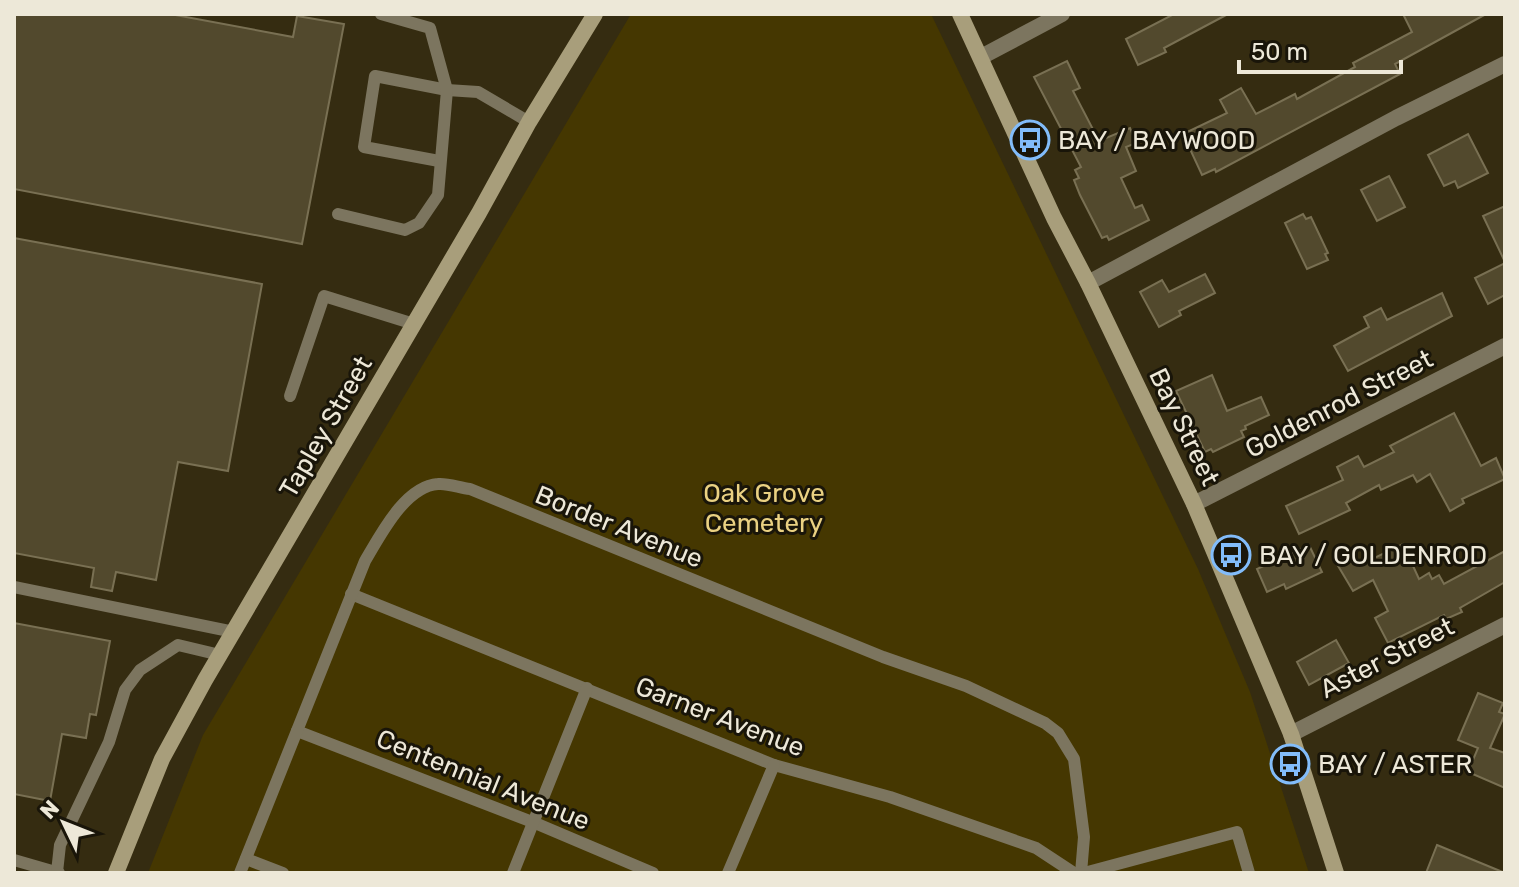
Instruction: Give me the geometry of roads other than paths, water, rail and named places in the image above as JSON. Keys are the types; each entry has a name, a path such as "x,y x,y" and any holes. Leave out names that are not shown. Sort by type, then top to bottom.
{"main road":[{"name":"Tapley Street","path":"116,873 162,759 529,122 595,14"},
{"name":"Bay Street","path":"960,14 1054,218 1194,504 1291,734 1336,873"}],"street":[{"path":"981,57 1062,14"},
{"path":"1088,283 1396,118 1505,64"},
{"name":"Goldenrod Street","path":"1194,504 1505,346"},
{"name":"Aster Street","path":"1291,734 1505,625"}],"lane":[{"path":"338,214 405,230 419,223 438,195 447,90 430,28 381,14"},
{"path":"439,161 364,147 375,76 447,90 478,92 529,122"},
{"path":"290,396 324,296 414,324"},
{"name":"Border Avenue","path":"240,873 365,561 389,520 410,498 422,488 439,484 470,489 883,657 966,686 1045,723 1058,733 1074,759 1084,837 1082,873"},
{"path":"14,587 234,632"},
{"name":"Garner Avenue","path":"351,594 774,765 890,797 1036,848 1074,873"},
{"path":"14,860 58,873 60,845 109,742 125,690 150,662 178,645 220,655"},
{"path":"513,873 587,688"},
{"name":"Centennial Avenue","path":"297,731 535,823 653,873"},
{"path":"728,873 774,765"},
{"path":"1082,873 1237,832 1249,873"},
{"path":"246,859 283,873"}],"place":[{"name":"BAY / BAYWOOD","path":"1030,140"},
{"name":"BAY / GOLDENROD","path":"1231,555"},
{"name":"BAY / ASTER","path":"1290,764"}],"park label":[{"name":"Oak Grove Cemetery","path":"764,508"}]}
